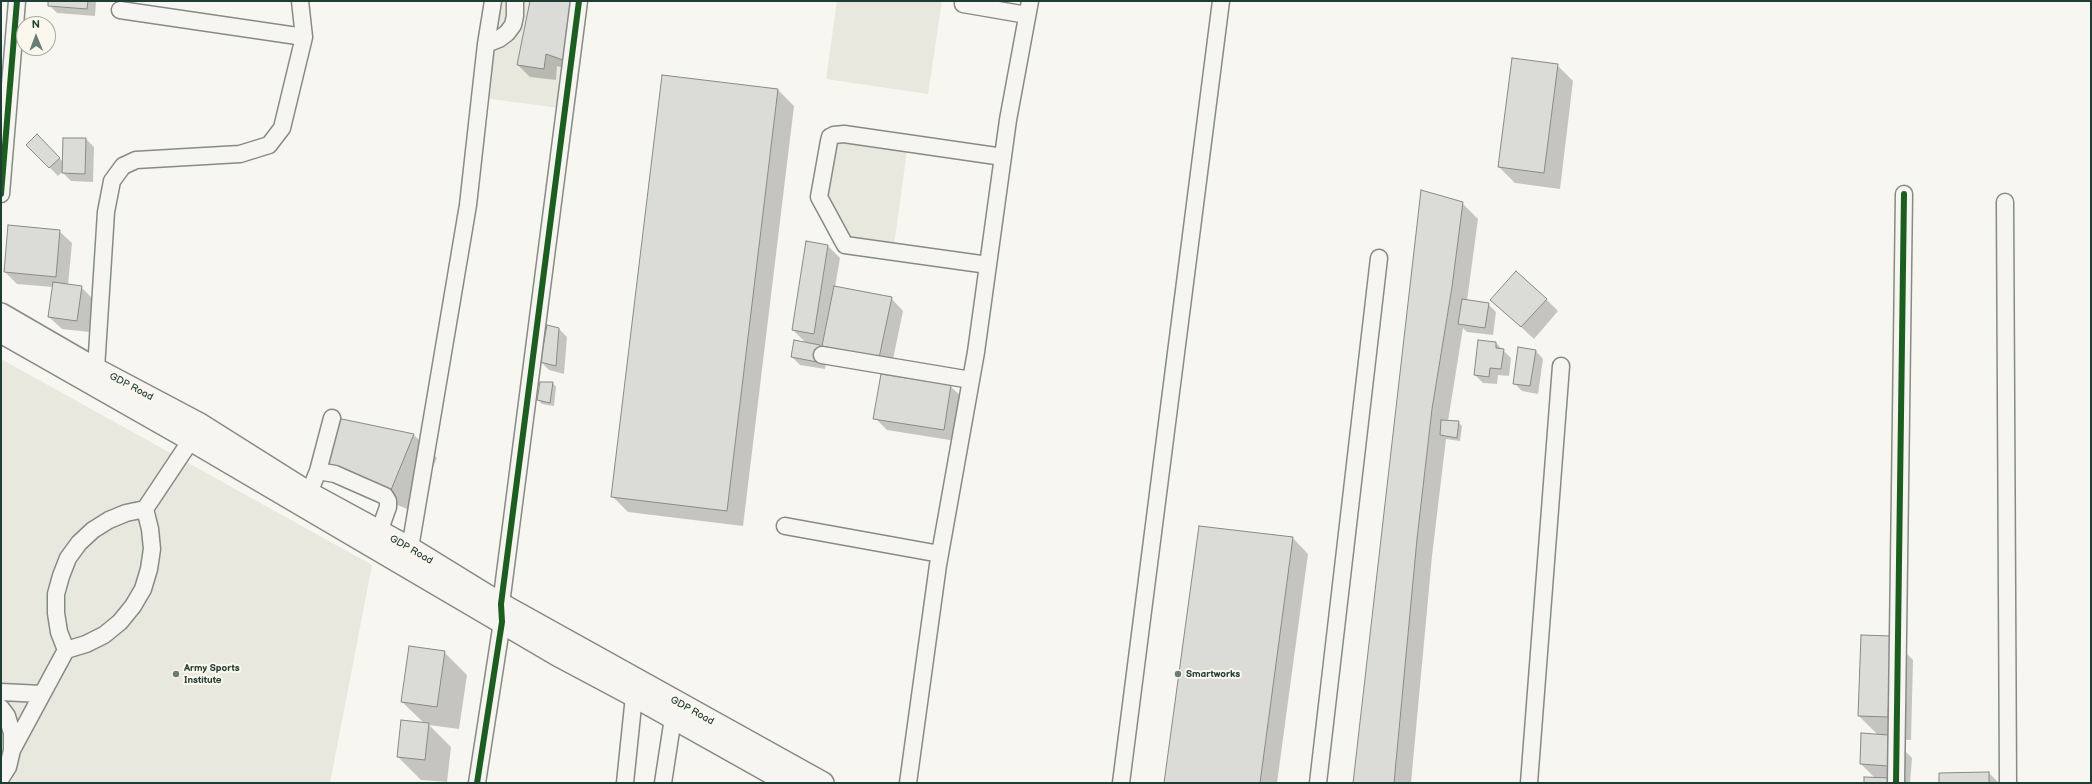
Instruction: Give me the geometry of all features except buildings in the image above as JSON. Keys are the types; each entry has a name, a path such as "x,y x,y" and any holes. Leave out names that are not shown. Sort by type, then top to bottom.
{"main road":[{"name":"GDP Road","path":"1,314 96,368 195,432 410,548 501,613 823,783"},
{"path":"1,332 195,432 501,613 557,655 634,696 789,783"}],"street":[{"path":"1,194 18,1"},
{"path":"96,368 106,212 112,181 123,166 136,160 240,154 268,145 282,128 304,37 300,1"},
{"path":"410,548 468,205 486,44 493,1"},
{"path":"486,44 499,39 507,33 513,25 515,16 515,1"},
{"path":"477,783 501,613 579,1"},
{"path":"1121,783 1221,1"},
{"path":"908,783 940,554 971,380 1003,157 1028,8 962,4"},
{"path":"120,10 304,37"},
{"path":"988,264 845,245 819,197 829,141 830,137 834,135 844,134 1003,157"},
{"path":"1896,783 1904,194"},
{"path":"2005,202 2008,783"},
{"path":"1318,783 1379,258"},
{"path":"822,355 971,380"},
{"path":"1529,783 1561,366"},
{"path":"310,493 318,471 332,418"},
{"path":"66,650 59,632 56,613 58,588 68,558 79,543 93,530 109,520 126,513 145,509 195,432"},
{"path":"318,471 328,472 385,496 388,501 388,507 379,532"},
{"path":"12,750 66,650 86,644 104,635 120,622 133,606 143,589 149,569 152,549 150,529 145,509"},
{"path":"785,526 940,554"},
{"path":"1,692 42,694"},
{"path":"626,783 634,696"},
{"path":"1,708 7,716 12,733 12,750 8,767 1,778"},
{"path":"663,783 673,718"}],"shaded area":[{"path":"498,1 584,1 574,110 484,98"},
{"path":"837,1 942,1 928,94 826,79"},
{"path":"831,139 907,150 894,246 850,239 823,198"},
{"name":"Army Sports Institute","path":"1,359 372,565 330,783 1,783"}],"cycle path":[{"path":"1,194 17,1"},
{"path":"477,783 502,622 501,604 579,1"},
{"path":"1896,783 1904,194"}],"place":[{"name":"Army Sports Institute","path":"176,674"},
{"name":"Smartworks","path":"1178,674"}]}
